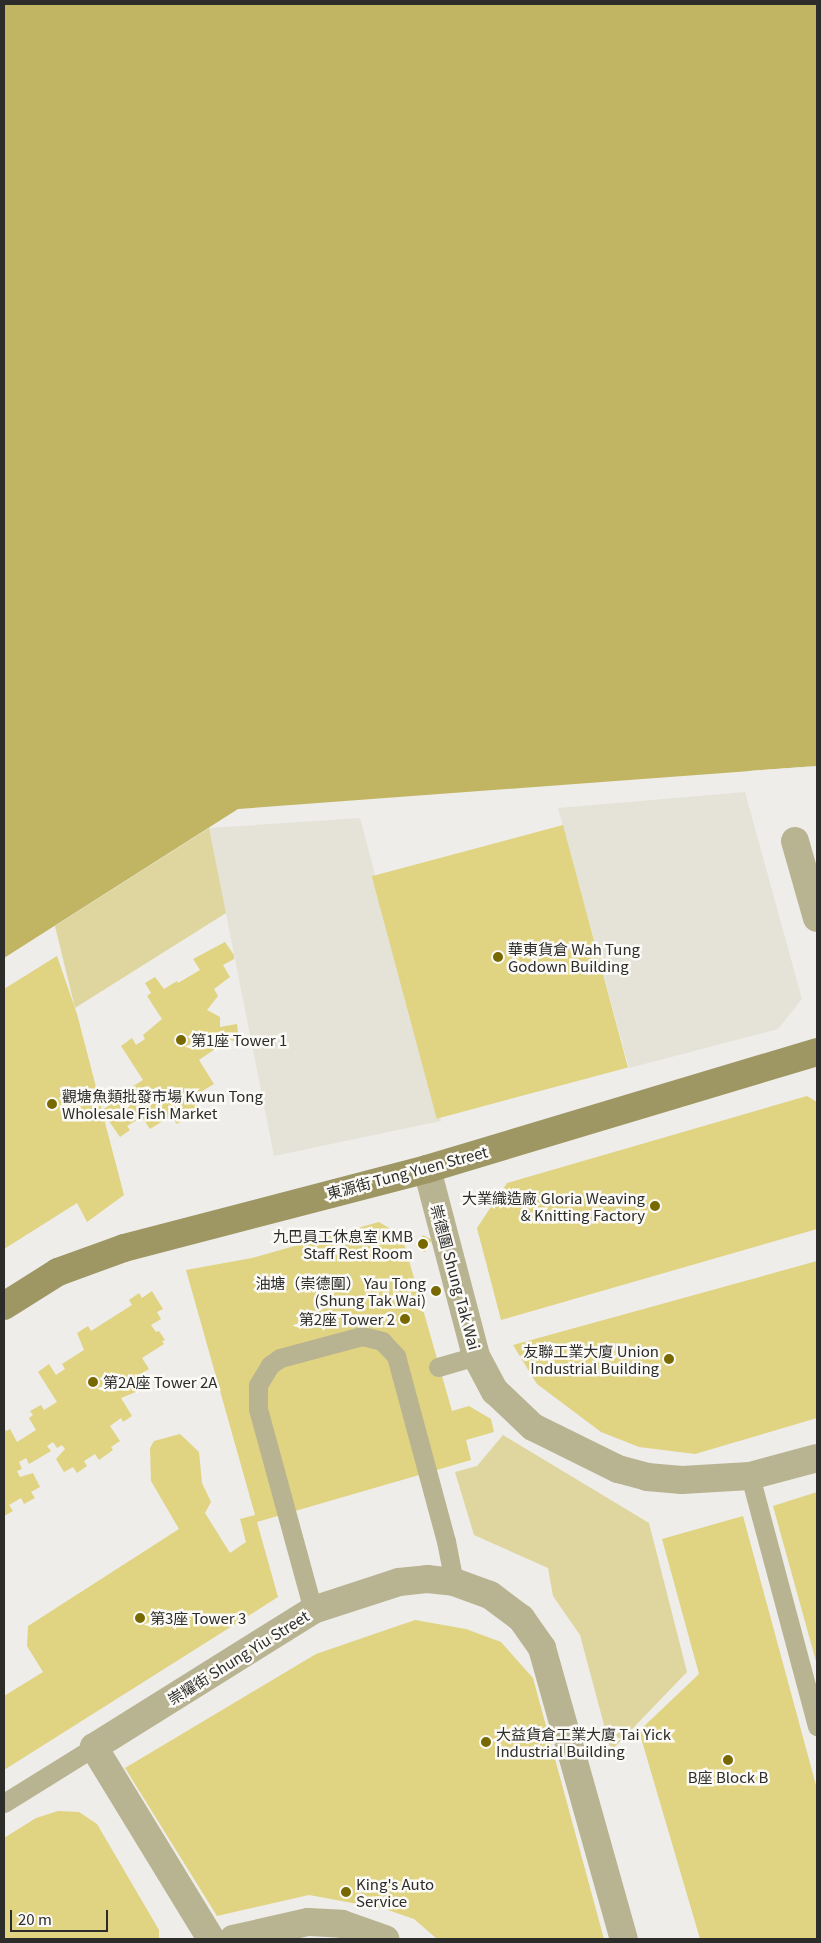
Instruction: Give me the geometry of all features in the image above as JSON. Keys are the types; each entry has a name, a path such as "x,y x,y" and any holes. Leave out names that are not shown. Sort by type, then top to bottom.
{"street":[{"path":"795,841 817,918"},
{"name":"東源街 Tung Yuen Street","path":"4,1306 58,1272 124,1248 427,1169 817,1052"},
{"name":"崇德圍 Shung Tak Wai","path":"427,1169 476,1356 495,1391 533,1427 618,1469 647,1477 682,1480 750,1476 817,1458"},
{"name":"崇耀街 Shung Yiu Street","path":"94,1747 313,1610 399,1582 427,1579 454,1582 490,1595 521,1618 542,1648 624,1939"},
{"path":"94,1747 211,1939"},
{"path":"233,1939 308,1922 342,1924 385,1939"}],"lane":[{"path":"313,1610 256,1397 263,1374 280,1358 362,1336 372,1337 390,1348 397,1361 446,1541 454,1582"},
{"path":"438,1367 476,1356"},
{"path":"750,1476 817,1726"},
{"name":"崇耀街 Shung Yiu Street","path":"4,1803 94,1747"}],"shaded area":[{"path":"4,4 817,4 817,766 238,809 4,958"},
{"path":"745,792 802,999 778,1029 629,1068 558,808"},
{"path":"360,818 441,1121 274,1156 209,828"},
{"path":"209,828 226,913 75,1008 55,926"},
{"path":"503,1435 649,1523 687,1672 611,1751 580,1635 553,1596 548,1568 474,1535 455,1472 477,1466"}],"pier":[{"path":"817,766 749,773 748,771"}],"building":[{"name":"華東貨倉 Wah Tung Godown Building","path":"563,825 628,1067 437,1119 372,876"},
{"name":"觀塘魚類批發市場 Kwun Tong Wholesale Fish Market","path":"225,942 234,955 234,959 223,965 230,977 214,989 218,996 207,1010 220,1017 220,1027 237,1024 239,1041 213,1040 218,1047 199,1060 214,1084 192,1097 200,1109 177,1124 171,1116 150,1129 142,1117 127,1126 130,1130 120,1137 102,1111 124,1195 87,1222 77,1203 4,1249 4,989 57,956 77,1014 102,1110 113,1103 111,1100 143,1080 121,1046 132,1038 136,1045 145,1039 143,1035 162,1019 147,996 151,993 145,983 155,977 164,989 177,981 178,983 200,970 193,959"},
{"name":"大業織造廠 Gloria Weaving & Knitting Factory","path":"807,1096 817,1102 817,1229 501,1320 477,1228 507,1183"},
{"path":"379,1222 402,1236 452,1411 469,1406 491,1419 494,1432 466,1440 471,1460 257,1522 278,1597 4,1770 4,1696 43,1672 27,1646 28,1626 179,1529 151,1481 150,1448 154,1441 180,1434 199,1452 202,1483 211,1502 205,1513 230,1553 246,1542 240,1519 255,1515 186,1270 252,1258"},
{"name":"九巴員工休息室 KMB Staff Rest Room","path":"423,1235 432,1240 425,1252 416,1247"},
{"name":"友聯工業大廈 Union Industrial Building","path":"817,1261 817,1418 695,1454 639,1447 601,1432 537,1384 513,1345"},
{"name":"第2A座 Tower 2A","path":"152,1291 163,1309 157,1312 161,1319 151,1325 156,1332 159,1331 165,1340 162,1341 164,1344 142,1358 149,1369 139,1375 143,1389 121,1398 132,1416 123,1422 121,1418 110,1426 120,1441 111,1447 113,1450 99,1460 95,1454 84,1461 87,1466 77,1473 73,1467 64,1472 56,1459 65,1449 62,1445 57,1448 53,1442 47,1446 51,1451 29,1464 26,1458 19,1462 22,1469 17,1471 20,1477 33,1473 40,1487 31,1492 35,1498 24,1504 21,1498 9,1505 13,1511 4,1516 4,1427 6,1431 10,1429 17,1442 36,1430 29,1418 33,1415 30,1411 41,1405 44,1410 57,1402 38,1372 49,1364 56,1375 65,1369 62,1364 84,1350 77,1333 88,1326 91,1331 132,1305 129,1300 139,1293 142,1298"},
{"path":"817,1492 817,1665 773,1506"},
{"name":"B座 Block B","path":"743,1516 817,1789 817,1939 700,1939 639,1731 699,1674 662,1539"},
{"path":"415,1620 466,1629 501,1642 533,1678 604,1939 437,1939 414,1919 385,1909 309,1895 217,1916 125,1768 316,1654"},
{"path":"58,1811 79,1812 97,1824 159,1930 159,1939 4,1939 4,1838 36,1818"}],"place":[{"name":"華東貨倉 Wah Tung Godown Building","path":"498,957"},
{"name":"第1座 Tower 1","path":"181,1040"},
{"name":"觀塘魚類批發市場 Kwun Tong Wholesale Fish Market","path":"52,1104"},
{"name":"大業織造廠 Gloria Weaving & Knitting Factory","path":"655,1206"},
{"name":"九巴員工休息室 KMB Staff Rest Room","path":"423,1244"},
{"name":"油塘（崇德圍） Yau Tong (Shung Tak Wai)","path":"436,1291"},
{"name":"第2座 Tower 2","path":"405,1319"},
{"name":"友聯工業大廈 Union Industrial Building","path":"669,1359"},
{"name":"第2A座 Tower 2A","path":"93,1382"},
{"name":"第3座 Tower 3","path":"140,1618"},
{"name":"大益貨倉工業大廈 Tai Yick Industrial Building","path":"486,1742"},
{"name":"B座 Block B","path":"728,1760"},
{"name":"King's Auto Service","path":"346,1892"}]}
